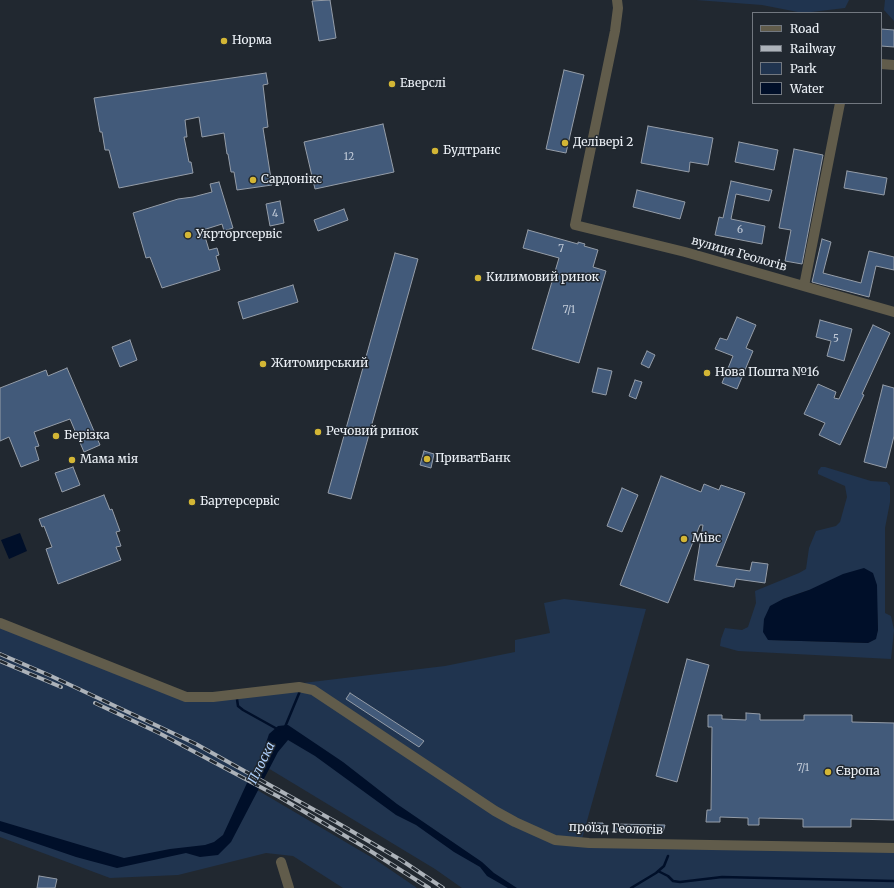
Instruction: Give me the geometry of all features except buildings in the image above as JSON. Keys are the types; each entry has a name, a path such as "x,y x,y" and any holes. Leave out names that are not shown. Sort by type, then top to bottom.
{"street":[{"name":"вулиця Геологів","path":"617,0 618,8 615,31 575,225 649,243 894,312"},
{"path":"882,64 894,65"},
{"path":"804,286 840,104"},
{"name":"проїзд Геологів","path":"0,623 186,697 213,697 299,687 313,690 495,811 515,822 555,840 589,843 894,848"},
{"path":"281,862 288,888"}],"green space":[{"path":"696,0 849,0 845,8 811,12 798,12 762,5"},
{"path":"885,0 894,0 894,21 884,10"},
{"path":"821,467 825,467 871,481 887,482 890,486 890,502 885,528 885,613 891,616 894,630 891,659 738,651 720,646 725,628 742,630 748,627 756,603 755,591 806,569 809,548 816,531 836,526 840,522 847,497 845,486 818,474","holes":["809,590 877,610 878,630 875,639 868,643 769,640 783,599"]},
{"path":"564,599 646,609 580,846 894,851 894,888 462,888 435,869 258,762 247,784 376,860 417,888 343,888 293,856 266,853 178,875 110,878 0,837 0,623 186,697 445,666 515,652 515,640 550,633 544,603"}],"water":[{"path":"20,533 27,551 9,559 1,540"},
{"path":"864,568 873,573 877,585 878,630 876,639 868,643 768,640 763,632 764,619 770,606 843,574"},
{"name":"Плоска","path":"288,725 343,762 397,804 482,862 494,873 517,888 508,888 487,876 480,867 454,852 416,825 396,815 315,756 288,740 278,752 231,842 218,855 200,857 186,853 117,868 76,857 0,831 0,821 124,858 170,849 205,845 214,842 223,835 247,783 262,755 269,734 278,726"}],"pier":[{"path":"249,774 265,782 262,787 247,779"}],"waterway":[{"path":"285,727 300,691"},
{"path":"237,699 238,706 243,710 279,730"},
{"path":"631,888 656,873 664,866 668,856"},
{"path":"658,871 668,876 673,881 680,882 722,877 894,881"}],"railway":[{"path":"0,654 51,676 196,744 336,822 401,860 443,888"},
{"path":"0,661 61,687"},
{"path":"95,703 159,733 281,798 364,847 429,888"}],"place":[{"name":"Норма","path":"224,41"},
{"name":"Еверслі","path":"392,84"},
{"name":"Делівері 2","path":"565,143"},
{"name":"Будтранс","path":"435,151"},
{"name":"Сардонікс","path":"253,180"},
{"name":"Укрторгсервіс","path":"188,235"},
{"name":"Килимовий ринок","path":"478,278"},
{"name":"Житомирський","path":"263,364"},
{"name":"Нова Пошта №16","path":"707,373"},
{"name":"Речовий ринок","path":"318,432"},
{"name":"Берізка","path":"56,436"},
{"name":"ПриватБанк","path":"427,459"},
{"name":"Мама мія","path":"72,460"},
{"name":"Бартерсервіс","path":"192,502"},
{"name":"Мівс","path":"684,539"},
{"name":"Європа","path":"828,772"}]}
